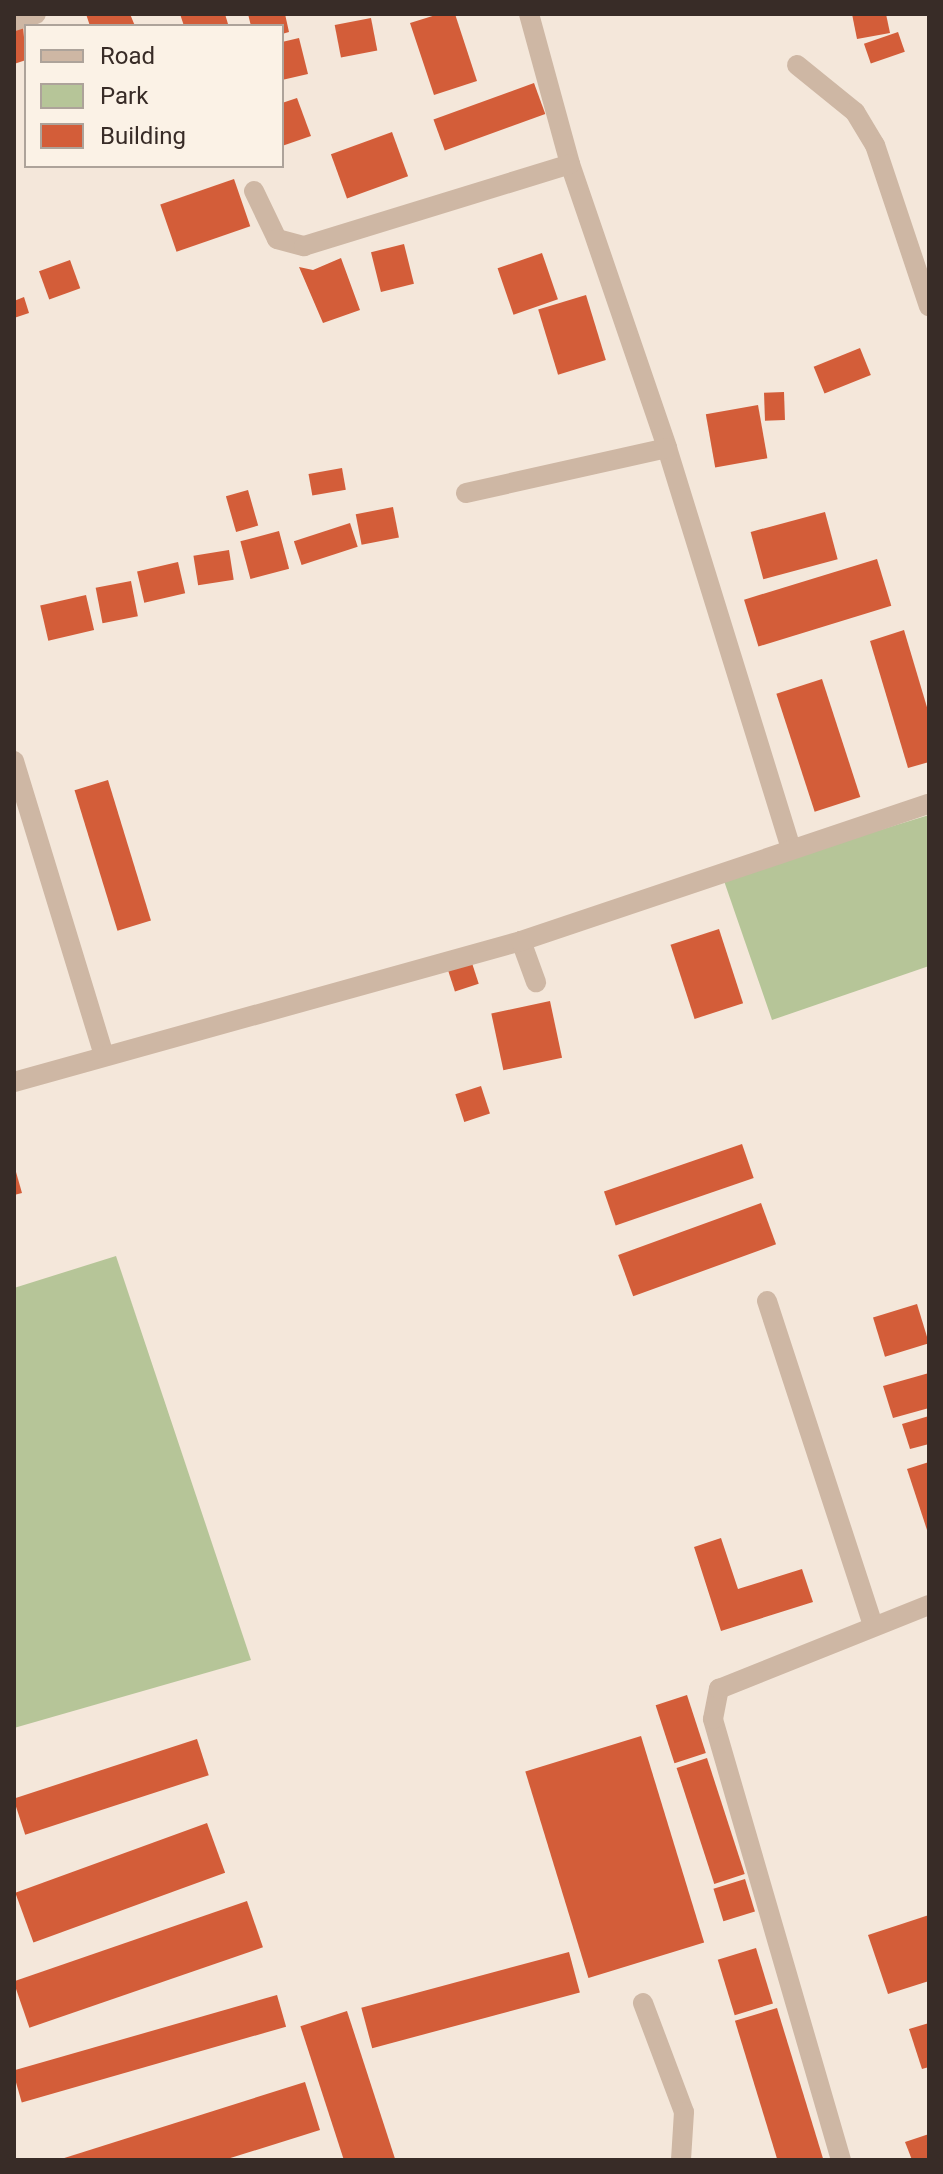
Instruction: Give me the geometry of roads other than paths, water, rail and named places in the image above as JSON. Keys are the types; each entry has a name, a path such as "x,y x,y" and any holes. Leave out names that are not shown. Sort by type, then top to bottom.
{"street":[{"path":"14,21 36,14"},
{"path":"529,14 570,164 667,448 791,849"},
{"path":"797,65 855,112 875,145 929,306"},
{"path":"254,191 277,239 304,246 570,164"},
{"path":"466,493 667,448"},
{"path":"14,761 104,1055"},
{"path":"14,1082 521,941 929,804"},
{"path":"521,941 536,982"},
{"path":"767,1301 872,1623"},
{"path":"841,2160 713,1719 719,1689 872,1623 929,1605"},
{"path":"643,2003 684,2112 681,2160"}]}
